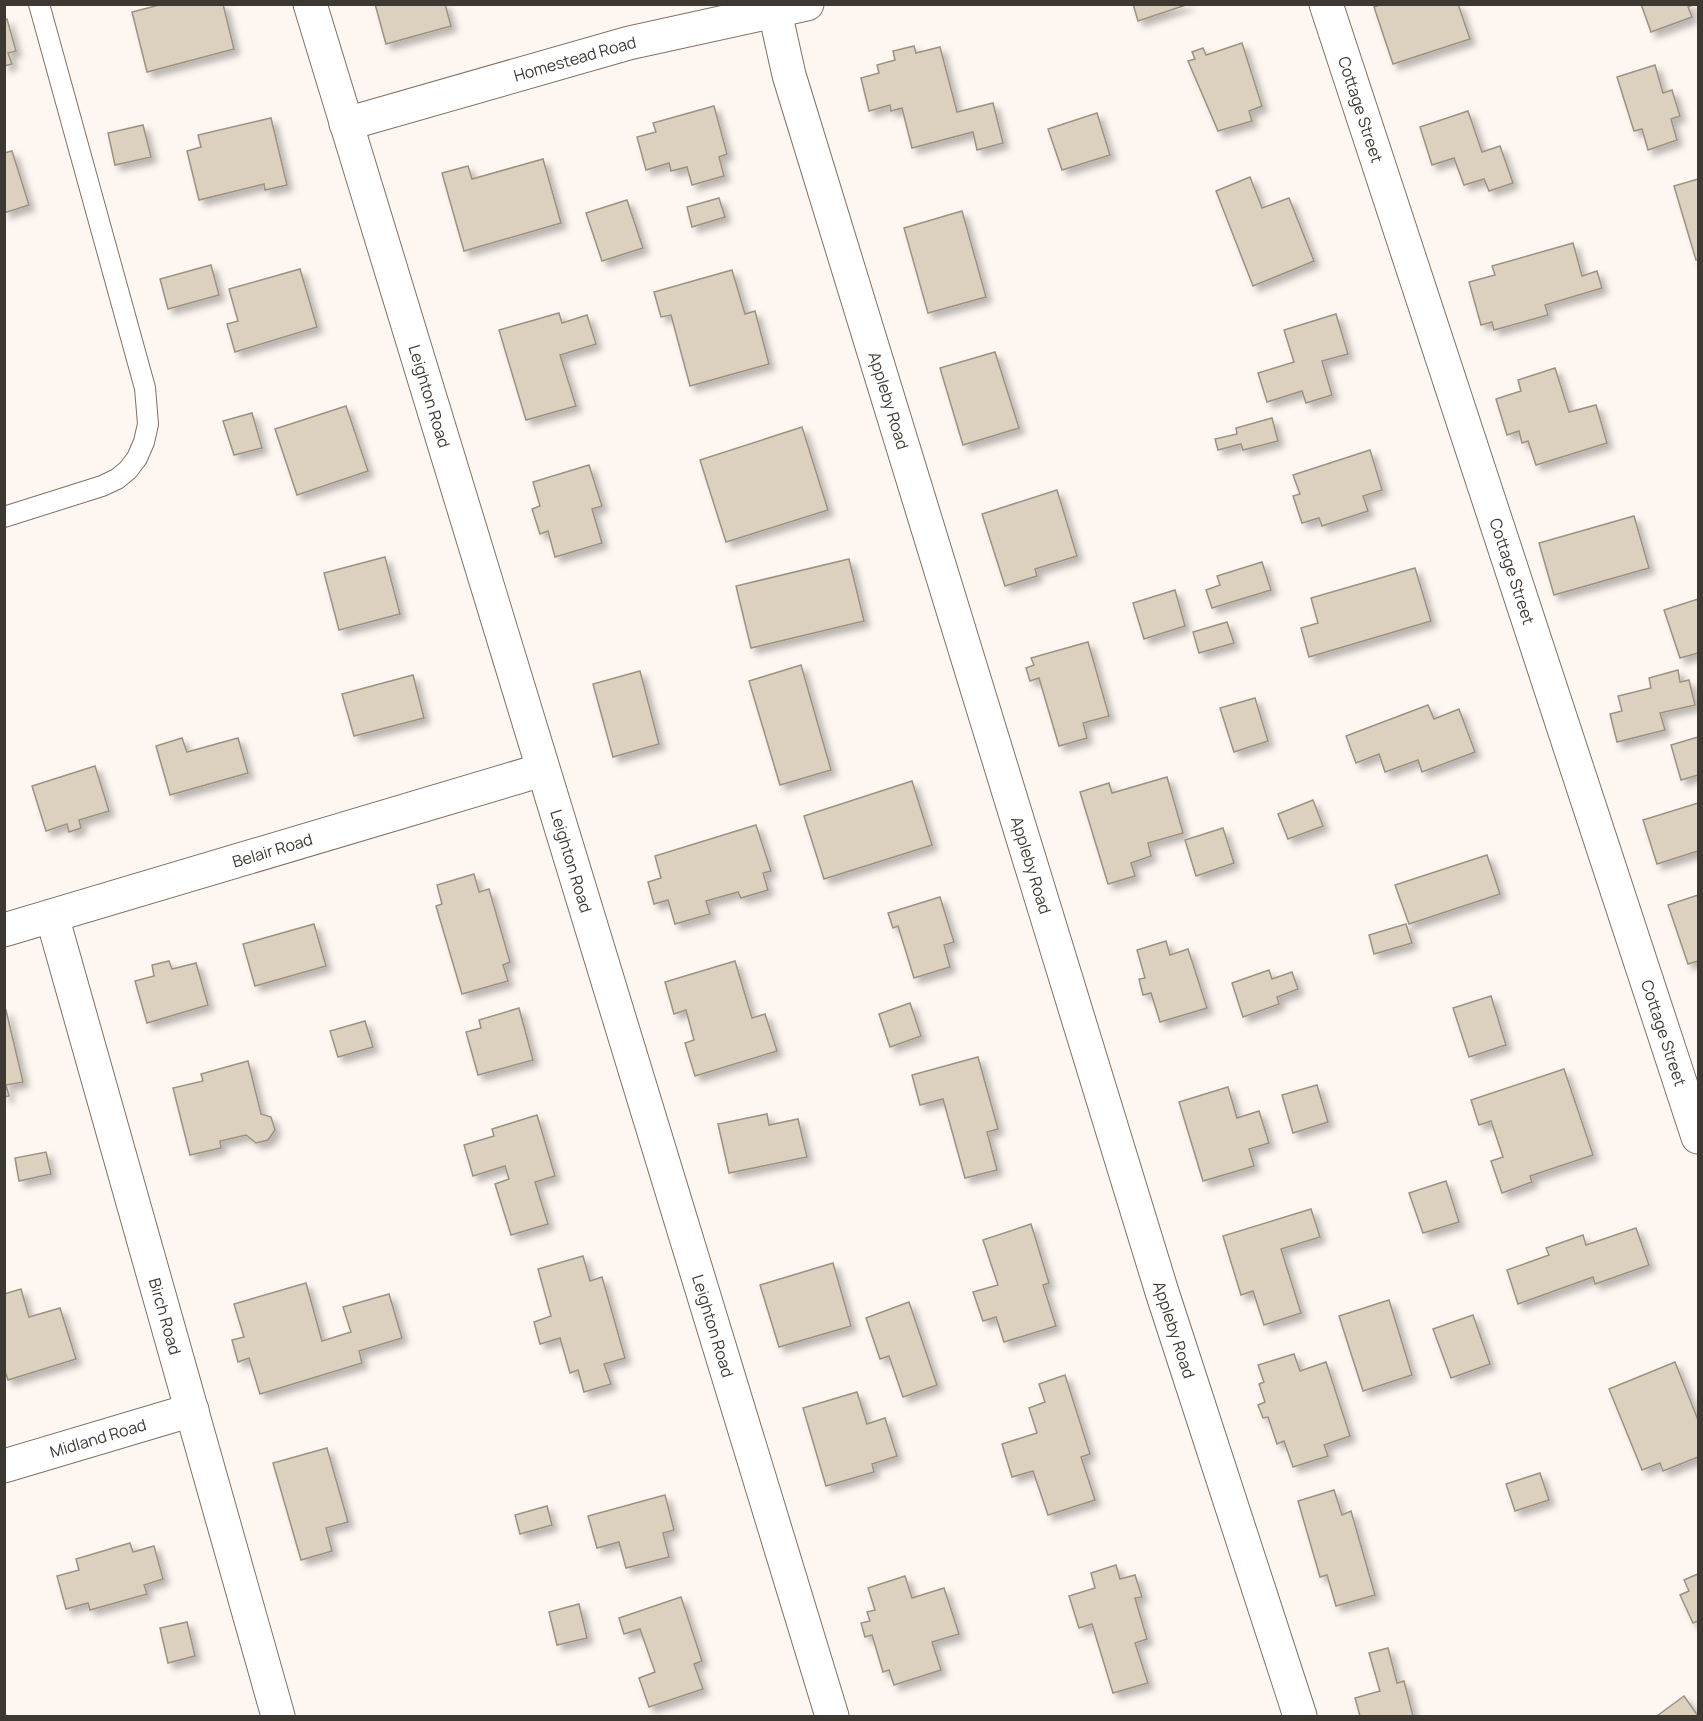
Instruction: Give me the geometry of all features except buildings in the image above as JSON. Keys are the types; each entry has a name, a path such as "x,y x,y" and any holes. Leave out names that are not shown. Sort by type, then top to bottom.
{"street":[{"name":"Leighton Road","path":"310,4 832,1716"},
{"name":"Homestead Road","path":"346,124 618,46 807,4"},
{"name":"Cottage Street","path":"1326,4 1698,1137"},
{"name":"Appleby Road","path":"775,12 789,75 1158,1281 1300,1716"},
{"name":"Belair Road","path":"4,930 542,770"},
{"name":"Birch Road","path":"52,916 278,1716"},
{"name":"Midland Road","path":"4,1466 192,1410"}],"lane":[{"path":"4,517 117,479 137,458 148,424 145,388 39,4"}]}
